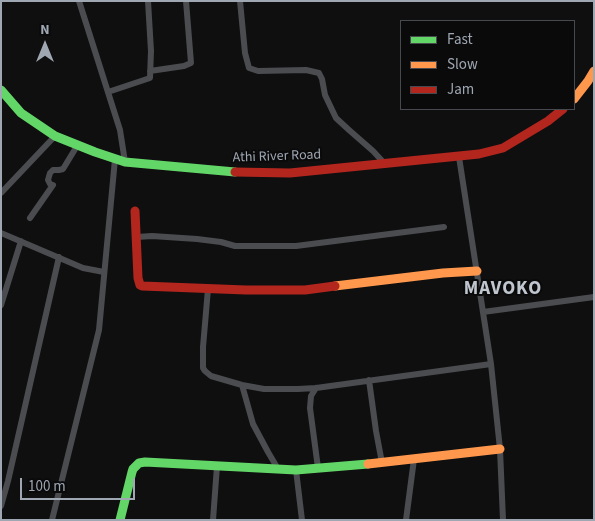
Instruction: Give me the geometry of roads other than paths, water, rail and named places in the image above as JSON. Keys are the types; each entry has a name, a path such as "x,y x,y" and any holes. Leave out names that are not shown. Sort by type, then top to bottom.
{"street":[{"path":"79,1 120,130 125,162"},
{"path":"108,92 150,78 151,51 148,1"},
{"path":"150,71 191,64 186,1"},
{"path":"240,1 245,52 249,68 258,71 306,70 319,73 325,95 336,118 385,164"},
{"path":"575,98 594,72"},
{"name":"Athi River Road","path":"1,90 22,113 55,136 115,159 125,162 190,170 259,173 290,173 479,154 503,148 548,121 562,110"},
{"path":"1,193 55,136"},
{"path":"30,218 52,185 48,180 50,173 53,170 63,169 77,146"},
{"path":"459,157 491,364 500,449 503,520"},
{"path":"52,520 96,342 101,313 115,159"},
{"path":"135,211 138,278 142,286 270,291 305,290 477,270"},
{"path":"137,237 197,238 235,246 296,246 444,226"},
{"path":"1,233 83,268 104,272"},
{"path":"1,305 21,241"},
{"path":"1,506 59,257"},
{"path":"208,289 203,368 211,376 242,385 264,389 316,388 491,364"},
{"path":"483,312 594,297"},
{"path":"369,380 382,463"},
{"path":"242,385 253,424 278,469"},
{"path":"316,388 310,399 310,408 318,468"},
{"path":"120,520 133,468 139,463 296,470 382,463 500,449"},
{"path":"406,520 414,459"},
{"path":"213,520 217,466"},
{"path":"296,470 302,520"}],"district":[{"name":"MAVOKO","path":"503,290"}]}
